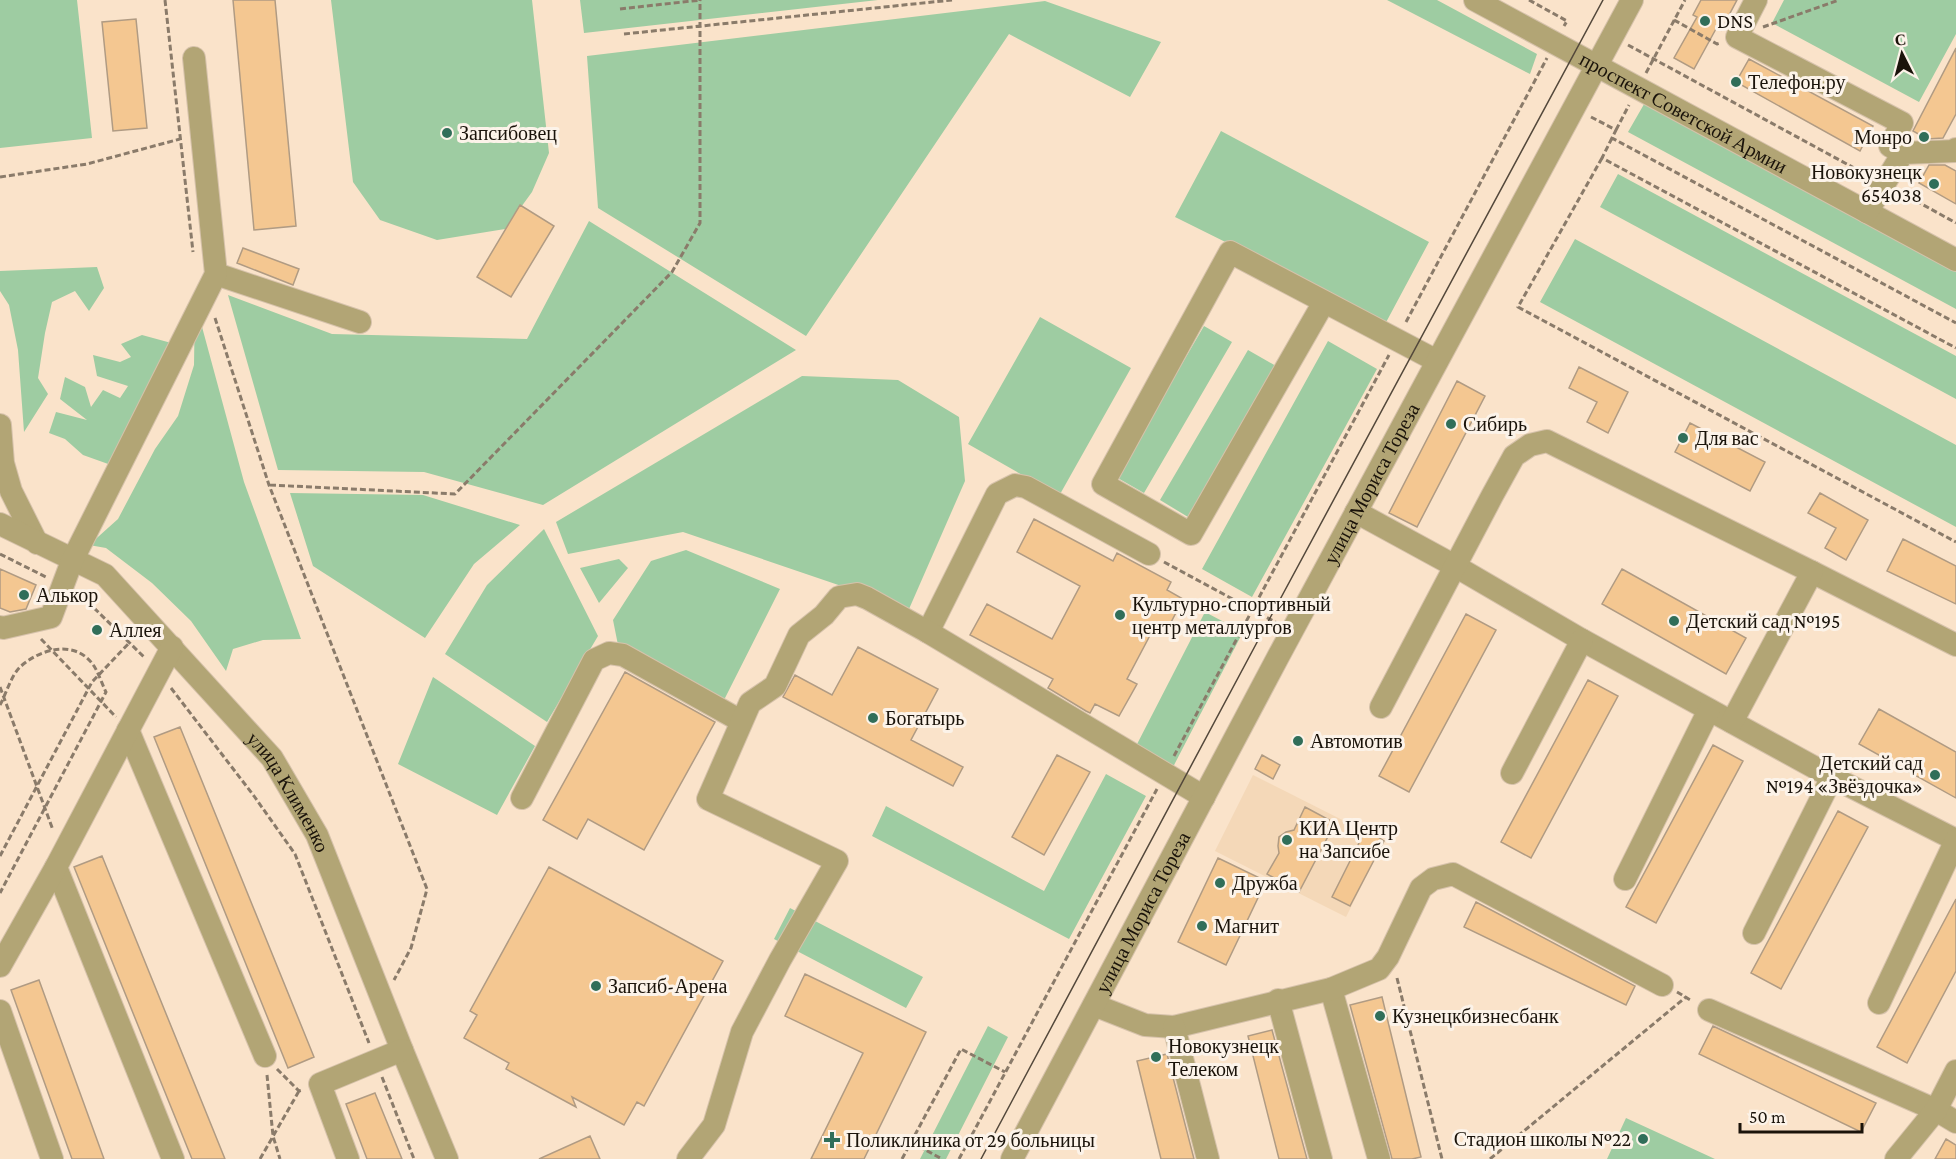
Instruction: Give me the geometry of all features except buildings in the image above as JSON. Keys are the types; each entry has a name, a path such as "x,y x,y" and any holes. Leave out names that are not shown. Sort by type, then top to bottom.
{"street":[{"name":"проспект Советской Армии","path":"1474,0 1956,260"},
{"name":"улица Мориса Тореза","path":"1012,1159 1356,512 1632,0"},
{"path":"1756,0 1737,37 1902,123 1890,146 1904,153 1955,151 1956,149"},
{"path":"0,627 51,617 72,561 212,284 194,57"},
{"path":"1867,212 1904,153"},
{"path":"1324,302 1191,534 1103,484 1230,252 1437,361"},
{"path":"212,284 360,322"},
{"path":"0,426 3,463 11,491 37,543"},
{"path":"1381,707 1515,456 1530,445 1547,441 1956,645"},
{"path":"927,632 998,495 1015,485 1026,487 1149,554"},
{"path":"1356,512 1709,710 1832,777 1956,840 1879,1003"},
{"name":"улица Клименко","path":"0,524 72,561 105,575 272,758 318,835 382,1001 447,1159"},
{"path":"1732,722 1812,572"},
{"path":"688,1159 714,1125 742,1032 837,861 708,799 750,703 775,686 799,635 824,615 839,597 857,594 867,598 1204,797"},
{"path":"1512,773 1582,640"},
{"path":"0,966 172,647"},
{"path":"522,798 594,660 609,653 623,655 741,721"},
{"path":"1625,879 1709,710"},
{"path":"128,729 265,1056"},
{"path":"1754,933 1832,777"},
{"path":"59,860 173,1159"},
{"path":"1094,1005 1144,1025 1174,1027 1331,989 1379,969 1388,957 1421,888 1433,879 1453,874 1662,985"},
{"path":"1331,989 1379,1159"},
{"path":"1278,1000 1321,1159"},
{"path":"1709,1010 1936,1110 1956,1122"},
{"path":"0,1011 52,1159"},
{"path":"1174,1027 1208,1159"},
{"path":"348,1159 310,1088 402,1050"},
{"path":"1896,1159 1936,1110 1956,1071"}],"path":[{"path":"165,0 192,248 195,257"},
{"path":"269,485 455,494 672,272 700,223 701,0 621,9"},
{"path":"624,34 952,0"},
{"path":"959,1159 1567,21 1529,0"},
{"path":"1684,0 1602,158 1518,307 1956,542"},
{"path":"1612,37 1956,223"},
{"path":"1574,108 1616,130"},
{"path":"1612,138 1956,323"},
{"path":"0,177 87,164 180,139"},
{"path":"1602,158 1956,348"},
{"path":"212,284 269,485 428,889 411,948 382,1001"},
{"path":"0,554 63,585 90,604 130,642 159,672 254,796 295,854 414,1159"},
{"path":"1149,554 1270,618"},
{"path":"26,623 128,729"},
{"path":"0,856 89,688 130,642"},
{"path":"0,705 19,668 42,653 61,647 79,652 93,665 106,692 0,893"},
{"path":"0,687 45,808 59,860"},
{"path":"1388,957 1395,970 1442,1159"},
{"path":"1662,985 1709,1010"},
{"path":"1490,1159 1686,997"},
{"path":"902,1159 961,1049 1005,1072"},
{"path":"260,1159 273,1136 310,1088 265,1056"},
{"path":"265,1056 273,1136 280,1159"},
{"path":"911,1142 942,1159"}],"shaded area":[{"path":"1253,775 1384,841 1346,917 1215,851"}],"green space":[{"path":"0,0 77,0 92,138 0,148"},
{"name":"Запсибовец","path":"331,0 532,0 549,153 532,192 505,229 437,240 380,220 353,182"},
{"path":"580,0 878,0 584,33"},
{"path":"1387,0 1437,0 1537,54 1530,74"},
{"path":"1784,0 1956,0 1956,34 1919,102 1772,23"},
{"path":"1045,1 1161,42 1130,97 1009,34 806,336 598,208 587,56"},
{"path":"1647,99 1956,266 1956,309 1628,132"},
{"path":"1221,131 1429,242 1383,328 1308,283 1175,217"},
{"path":"1618,174 1956,356 1956,399 1600,207"},
{"path":"589,221 796,350 543,505 424,472 278,470 228,295 332,334 527,339"},
{"path":"1575,239 1956,445 1956,527 1540,302"},
{"path":"97,267 104,288 89,311 75,291 52,302 38,378 48,394 24,432 18,350 9,305 0,291 0,271"},
{"path":"195,301 244,482 301,639 263,640 233,649 226,671 191,621 152,583 106,548 89,545 118,519 155,449 178,416 194,365"},
{"path":"1040,317 1131,368 1059,496 968,444"},
{"path":"1204,326 1232,342 1144,493 1116,477"},
{"path":"142,335 175,344 111,465 83,455 65,439 49,433 56,412 87,420 60,399 65,377 85,387 91,407 103,390 120,398 128,386 97,376 93,355 120,362 131,357 121,344"},
{"path":"1328,341 1377,369 1252,597 1202,569"},
{"path":"1248,350 1276,366 1188,517 1160,500"},
{"path":"802,376 898,380 959,417 965,481 909,609 683,532 568,554 556,522"},
{"path":"290,493 423,495 520,525 474,564 425,638 313,566"},
{"path":"544,529 598,636 547,722 445,654 487,585"},
{"path":"686,550 780,589 724,700 618,645 613,620 651,561"},
{"path":"619,559 628,568 599,603 580,568"},
{"path":"1205,612 1243,632 1172,769 1134,750"},
{"path":"433,677 535,746 497,815 398,764"},
{"path":"1106,774 1146,796 1069,939 872,836 886,806 1044,891"},
{"path":"790,908 923,977 906,1008 774,939"},
{"path":"988,1026 1008,1037 946,1159 920,1159"},
{"name":"Стадион школы №22","path":"1626,1118 1715,1159 1607,1159"}],"tram line":[{"path":"981,1159 1603,0"}],"place":[{"name":"DNS","path":"1705,21"},
{"name":"Телефон.ру","path":"1736,82"},
{"name":"Запсибовец","path":"447,133"},
{"name":"Монро","path":"1924,137"},
{"name":"Новокузнецк 654038","path":"1934,184"},
{"name":"Сибирь","path":"1451,424"},
{"name":"Для вас","path":"1683,438"},
{"name":"Алькор","path":"24,595"},
{"name":"Культурно-спортивный центр металлургов","path":"1120,615"},
{"name":"Детский сад №195","path":"1674,621"},
{"name":"Аллея","path":"97,630"},
{"name":"Богатырь","path":"873,718"},
{"name":"Автомотив","path":"1298,741"},
{"name":"Детский сад №194 «Звёздочка»","path":"1935,775"},
{"name":"КИА Центр на Запсибе","path":"1287,840"},
{"name":"Дружба","path":"1220,883"},
{"name":"Магнит","path":"1202,926"},
{"name":"Запсиб-Арена","path":"596,986"},
{"name":"Кузнецкбизнесбанк","path":"1380,1016"},
{"name":"Новокузнецк Телеком","path":"1156,1057"},
{"name":"Стадион школы №22","path":"1643,1139"},
{"name":"Поликлиника от 29 больницы","path":"832,1140"}]}
